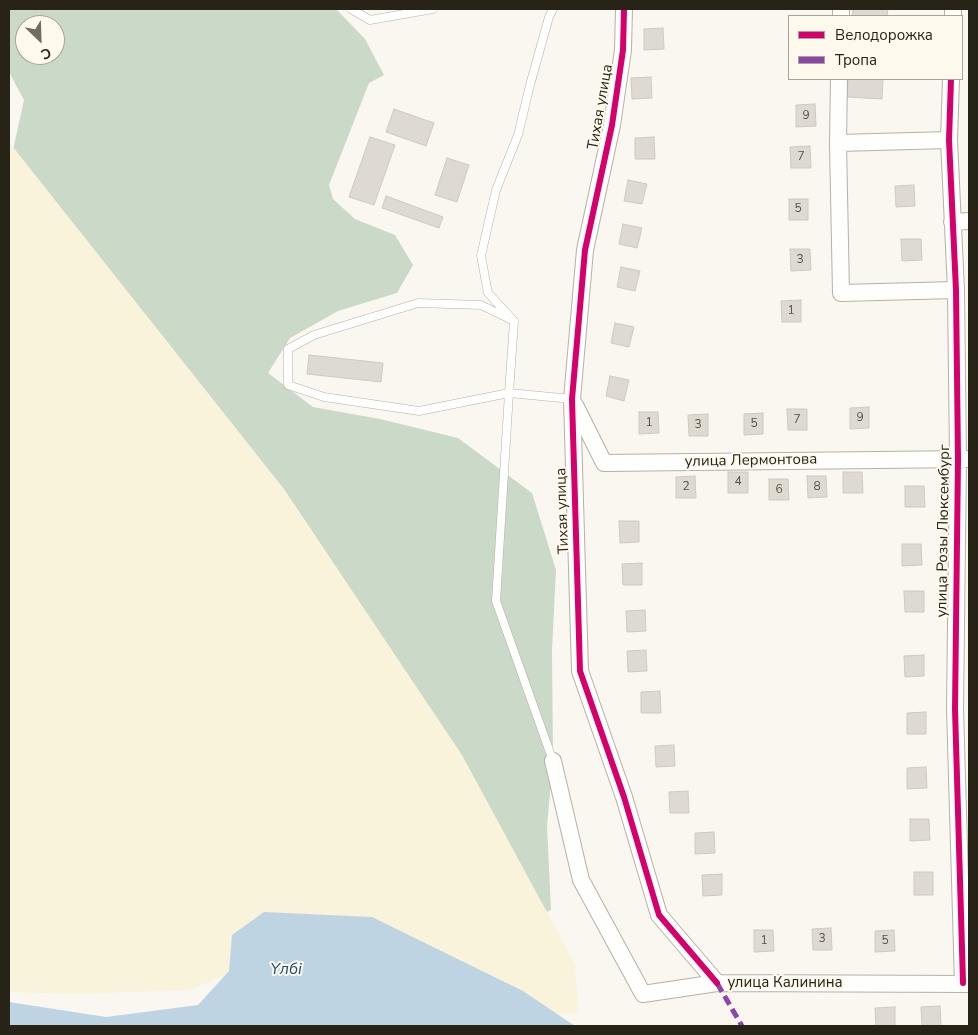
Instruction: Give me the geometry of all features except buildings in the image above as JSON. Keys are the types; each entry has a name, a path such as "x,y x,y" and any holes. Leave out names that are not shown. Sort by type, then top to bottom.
{"street":[{"name":"Тихая улица","path":"624,9 623,50 612,125 585,250 572,399 580,671 624,797 659,915 718,983"},
{"path":"839,80 838,143 841,294 956,290"},
{"name":"улица Розы Люксембург","path":"951,80 952,222 964,459 962,709 966,983"},
{"path":"838,143 950,140"},
{"path":"952,222 969,221"},
{"name":"улица Лермонтова","path":"572,399 604,463 964,459"},
{"name":"улица Калинина","path":"553,762 581,880 643,994 718,983 966,983"}],"lane":[{"path":"351,9 370,20 433,9"},
{"path":"553,9 549,17 530,85 518,135 496,190 481,256 488,293 514,321 496,601 553,762"},
{"path":"514,321 481,305 418,303 314,335 288,349 288,385 340,400 419,410 509,393 572,399"}],"green space":[{"path":"9,9 336,9 365,39 384,75 369,83 329,185 333,199 355,219 395,235 413,265 397,293 338,311 290,338 268,373 313,407 380,419 458,438 532,493 556,570 552,650 553,761 547,826 551,910 481,940 9,168 24,100 9,72"}],"sand":[{"path":"9,142 284,489 462,755 575,964 579,1013 550,1014 285,952 189,990 75,994 9,992"}],"water":[{"name":"Үлбі","path":"264,912 372,917 523,991 575,1026 9,1026 9,1002 106,1017 198,1005 229,971 232,935"}],"marked path":[{"path":"717,983 742,1026"}],"cycle path":[{"path":"624,9 623,50 612,125 585,250 572,399 580,671 624,797 659,915 717,983"},
{"path":"951,80 949,140 956,290 958,459 955,709 963,983"}]}
